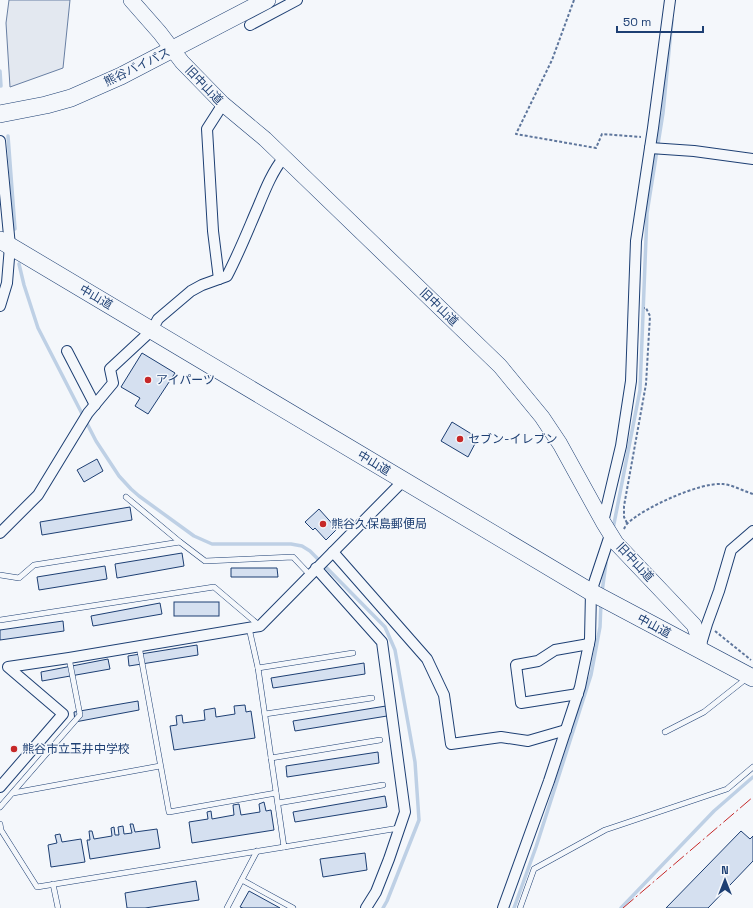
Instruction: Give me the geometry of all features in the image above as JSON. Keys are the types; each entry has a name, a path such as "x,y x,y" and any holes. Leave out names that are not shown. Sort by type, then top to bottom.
{"highway":[{"name":"熊谷バイパス","path":"0,114 46,105 71,98 121,76 267,0"},
{"name":"中山道","path":"5,243 591,592 700,650 752,672"}],"main road":[{"name":"旧中山道","path":"131,0 182,62 223,104 249,125 284,157 479,345 508,376 542,417 560,444 610,533 694,625 698,636 700,650"}],"street":[{"path":"250,25 297,0"},
{"path":"503,908 578,694 589,644 591,592 610,533 631,381 636,241 670,0"},
{"path":"219,279 213,230 207,129 223,104"},
{"path":"0,141 8,283 0,306"},
{"path":"651,143 694,151 753,159"},
{"path":"0,533 38,495 91,409 113,383 110,369 152,330 158,319 191,291 202,285 227,276 237,258 276,167 284,157"},
{"path":"67,351 91,409"},
{"path":"4,664 69,658 260,626 404,481"},
{"path":"700,650 731,550 753,531"},
{"path":"330,555 427,659 444,695 451,744 501,737 528,741 566,730"},
{"path":"314,570 382,642 405,812 376,892 366,908"},
{"path":"578,694 521,703 516,665 538,661 555,650 589,644"},
{"path":"0,787 64,714 4,664"}],"lane":[{"path":"126,497 205,561 293,557 314,570"},
{"path":"0,574 19,578 34,565 180,542"},
{"path":"0,620 214,587 260,626"},
{"path":"249,628 258,668 284,847"},
{"path":"139,646 169,812 276,792"},
{"path":"258,668 353,653"},
{"path":"0,808 80,715 69,658"},
{"path":"665,732 704,712 752,672"},
{"path":"265,714 372,698"},
{"path":"271,758 380,740"},
{"path":"13,792 160,766"},
{"path":"520,908 534,869 606,830 727,788 753,767"},
{"path":"278,803 383,784"},
{"path":"0,824 1,830 37,887 399,828"},
{"path":"227,908 256,851"},
{"path":"242,880 293,908"},
{"path":"53,884 58,908"}],"path":[{"path":"574,0 552,60 516,134 596,148 602,134 651,143"},
{"path":"627,523 624,517 624,506 646,384 650,316 646,308 633,308"},
{"path":"610,533 644,512 679,495 706,485 724,484 753,494"},
{"path":"707,624 752,672"}],"shaded area":[{"path":"9,0 70,0 63,68 10,87 6,23"}],"building":[{"name":"アイパーツ","path":"142,353 175,373 148,414 135,406 140,398 121,387"},
{"name":"セブン-イレブン","path":"452,422 478,438 468,457 441,441"},
{"path":"97,459 103,471 84,482 77,470"},
{"path":"130,507 132,520 42,535 40,522"},
{"path":"319,509 337,529 326,540 315,528 313,530 305,522"},
{"path":"182,553 184,566 117,578 115,564"},
{"path":"105,566 107,579 39,590 37,577"},
{"path":"231,568 277,568 278,577 231,577"},
{"path":"174,602 219,602 219,616 174,616"},
{"path":"160,603 162,614 93,626 91,616"},
{"path":"63,621 64,631 0,640 0,630"},
{"path":"197,645 198,655 129,666 128,656"},
{"path":"108,659 110,669 42,681 41,672"},
{"path":"364,663 365,674 273,688 271,678"},
{"path":"138,701 139,710 75,722 74,712"},
{"path":"245,705 246,712 251,711 255,738 174,750 170,726 177,725 176,716 182,715 183,723 205,720 204,710 215,708 216,717 235,714 234,706"},
{"path":"386,706 387,716 295,731 293,721"},
{"path":"378,752 379,763 287,777 286,766"},
{"path":"385,796 387,807 295,822 293,812"},
{"path":"264,802 266,811 271,810 274,830 192,843 189,822 208,819 207,812 211,811 212,819 234,815 233,805 239,804 241,815 260,812 259,804"},
{"path":"130,824 133,824 135,832 157,829 160,848 90,859 87,840 90,840 89,831 92,831 94,839 112,836 111,828 114,827 115,835 119,835 118,827 123,826 124,834 132,833"},
{"path":"741,831 750,839 753,836 753,861 708,908 666,908"},
{"path":"60,834 62,842 81,839 85,862 51,867 48,845 57,843 55,835"},
{"path":"365,853 367,870 323,877 320,859"},
{"path":"196,881 199,900 145,908 127,908 125,893"},
{"path":"249,891 280,908 240,907"}],"waterway":[{"path":"613,529 640,390 647,213 663,113 672,20"},
{"path":"0,71 1,86"},
{"path":"8,136 15,229"},
{"path":"19,264 38,328 96,441 119,476 131,489 194,536 212,544 291,544 302,546 310,551 385,627 395,650 415,762 419,820 383,908"},
{"path":"602,592 606,563"},
{"path":"514,908 536,847 591,675 600,627 601,603"},
{"path":"621,908 714,811 753,777"}],"power":[{"path":"623,908 753,797"}],"place":[{"name":"アイパーツ","path":"148,380"},
{"name":"セブン-イレブン","path":"460,439"},
{"name":"熊谷久保島郵便局","path":"323,524"},
{"name":"熊谷市立玉井中学校","path":"14,749"}]}
